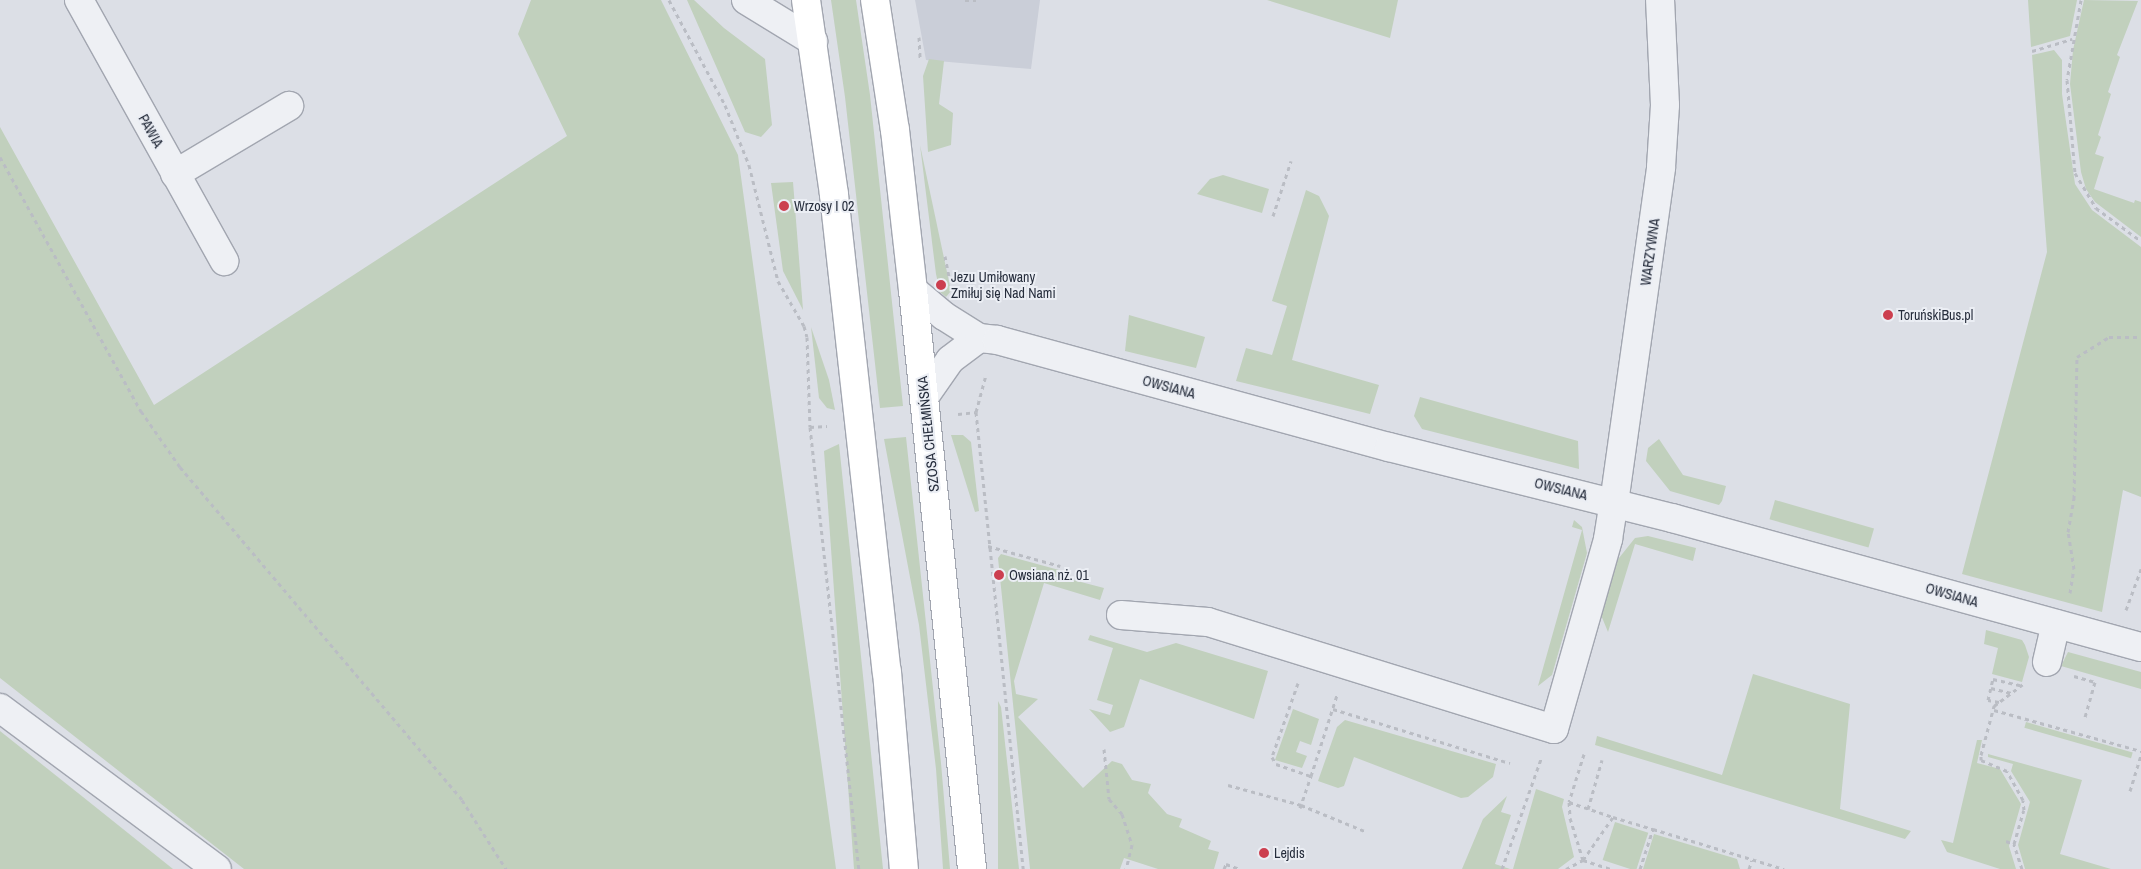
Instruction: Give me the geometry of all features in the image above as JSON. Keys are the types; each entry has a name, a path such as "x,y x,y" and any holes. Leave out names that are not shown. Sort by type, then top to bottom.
{"main road":[{"path":"806,0 836,204 887,672 904,869"},
{"name":"SZOSA CHEŁMIŃSKA","path":"875,0 895,130 914,290 972,869"}],"street":[{"name":"PAWIA","path":"79,0 224,261"},
{"path":"746,0 813,41"},
{"name":"WARZYWNA","path":"1554,729 1608,539 1614,503 1661,167 1665,105 1660,0"},
{"path":"175,174 289,106"},
{"name":"OWSIANA","path":"914,290 944,316 979,338 997,340 1389,447 1614,503 2141,647"},
{"path":"924,396 950,360 979,338"},
{"path":"1121,615 1208,622 1554,729"},
{"path":"2037,668 2056,624"},
{"path":"0,708 217,869"}],"path":[{"path":"669,0 725,105 749,166 778,281 804,326 807,337 810,427 859,869"},
{"path":"965,0 976,0"},
{"path":"2081,0 2072,39 2067,106 2075,173 2096,208 2141,242"},
{"path":"2032,51 2072,39"},
{"path":"0,157 141,411 180,468 462,800 506,869"},
{"path":"1273,216 1290,160"},
{"path":"2070,597 2074,568 2068,532 2074,500 2076,357 2109,337 2141,337"},
{"path":"988,546 1060,566"},
{"path":"2114,640 2141,568"},
{"path":"1308,652 1272,757 1276,764 1311,776"},
{"path":"1300,807 1346,664"},
{"path":"2022,869 2014,844 2024,810 2023,800 2002,766 1981,760 1994,710 1999,702 2021,685 2037,668"},
{"path":"2070,675 2096,682 2085,718"},
{"path":"1999,702 1988,700 1993,679 2021,685"},
{"path":"1991,688 2011,693"},
{"path":"1333,709 1510,763"},
{"path":"1994,710 2141,751"},
{"path":"1502,869 1530,783 1554,729"},
{"path":"1104,749 1110,799 1122,814 1132,845 1126,869"},
{"path":"1583,860 1570,818 1569,802 1584,754"},
{"path":"2130,791 2141,756"},
{"path":"1588,809 1602,760"},
{"path":"1228,785 1363,827 1367,832"},
{"path":"1569,802 1784,869"},
{"path":"1566,869 1583,860 1613,817"},
{"path":"1640,869 1653,829"},
{"path":"2006,841 2014,844"},
{"path":"1583,860 1611,869"},
{"path":"1748,869 1752,860"},
{"path":"1224,869 1226,864 1241,869"}],"shaded area":[{"path":"915,0 1040,0 1031,69 926,60"}],"green space":[{"path":"531,0 661,0 738,155 836,869 244,869 0,678 0,127 154,405 567,136 518,34"},
{"path":"687,0 694,0 724,28 765,59 772,125 761,137 745,132"},
{"path":"831,0 856,0 870,95 903,406 880,408 845,97"},
{"path":"1267,0 1398,0 1390,38"},
{"path":"2028,0 2077,0 2070,36 2031,47"},
{"path":"2084,0 2138,1 2117,55 2120,57 2108,92 2111,94 2098,135 2101,137 2095,154 2104,157 2094,189 2134,203 2135,200 2141,202 2141,237 2095,202 2086,189 2081,172 2070,84 2073,50"},
{"path":"2054,50 2062,60 2062,94 2075,184 2092,210 2141,247 2141,497 2123,490 2102,612 1962,574 2047,252 2032,55"},
{"path":"929,59 944,61 939,104 953,113 951,145 928,152 923,76"},
{"path":"920,145 951,291 946,297 940,292 936,274"},
{"path":"1223,175 1269,189 1262,213 1197,194 1210,179"},
{"path":"793,182 803,310 783,271 771,183"},
{"path":"1306,190 1319,196 1329,216 1292,360 1379,385 1370,414 1236,381 1246,348 1272,355 1287,306 1272,301"},
{"path":"1129,315 1205,337 1196,368 1125,351"},
{"path":"811,327 829,380 835,410 827,408 819,398"},
{"path":"1420,397 1578,441 1579,469 1422,429 1414,416"},
{"path":"951,435 963,435 971,442 979,511 975,512"},
{"path":"906,437 941,763 950,869 943,869 936,769 919,625 884,439"},
{"path":"1659,439 1683,475 1726,486 1719,505 1670,491 1646,461 1648,448"},
{"path":"839,444 883,869 854,869 824,451"},
{"path":"1775,500 1874,528 1868,548 1769,519"},
{"path":"1574,520 1582,527 1587,553 1552,675 1538,686 1582,530 1572,527"},
{"path":"1648,536 1696,548 1693,561 1635,544 1608,632 1601,615 1615,563 1635,538"},
{"path":"1001,554 1059,570 1058,576 1104,588 1100,600 1044,583 1014,681 1016,694 1038,699 1018,717 1083,788 1112,761 1122,764 1132,780 1151,784 1148,793 1167,814 1182,819 1179,827 1211,841 1208,849 1219,852 1214,869 1158,869 1124,858 1120,869 1030,869 998,558"},
{"path":"1986,630 2022,640 2029,657 2022,682 1992,674 1998,648 1984,644"},
{"path":"1090,635 1147,652 1176,643 1268,671 1254,719 1140,679 1124,727 1110,732 1089,709 1110,715 1113,705 1097,700 1113,648 1088,640"},
{"path":"2068,652 2141,672 2141,689 2061,666"},
{"path":"1753,674 1850,704 1840,809 1911,831 1905,839 1595,745 1597,736 1722,775"},
{"path":"998,701 1001,707 1019,869 998,869"},
{"path":"1293,709 1319,719 1311,745 1300,741 1296,752 1307,756 1302,768 1275,760"},
{"path":"1345,720 1496,764 1493,777 1468,797 1461,798 1354,757 1344,786 1338,788 1318,781 1337,727"},
{"path":"2026,722 2133,753 2131,758 2024,728"},
{"path":"0,731 83,797 173,869 0,869"},
{"path":"1977,740 1982,740 1977,763 2000,769 2021,804 2009,846 2016,869 2000,869 1947,852 1941,840 1953,843"},
{"path":"1988,754 2082,780 2060,854 2111,869 2025,869 2018,845 2030,802 2011,771 2013,764 1988,757"},
{"path":"1536,789 1564,799 1562,807 1574,857 1558,869 1513,869"},
{"path":"1507,796 1501,812 1511,815 1495,864 1510,869 1462,869 1483,819"},
{"path":"1615,822 1648,833 1637,869 1630,869 1603,860"},
{"path":"1654,834 1737,859 1740,869 1643,869"}],"place":[{"name":"Wrzosy I 02","path":"784,206"},
{"name":"Jezu Umiłowany Zmiłuj się Nad Nami","path":"941,285"},
{"name":"ToruńskiBus.pl","path":"1888,315"},
{"name":"Owsiana nż. 01","path":"999,575"},
{"name":"Lejdis","path":"1264,853"}]}
